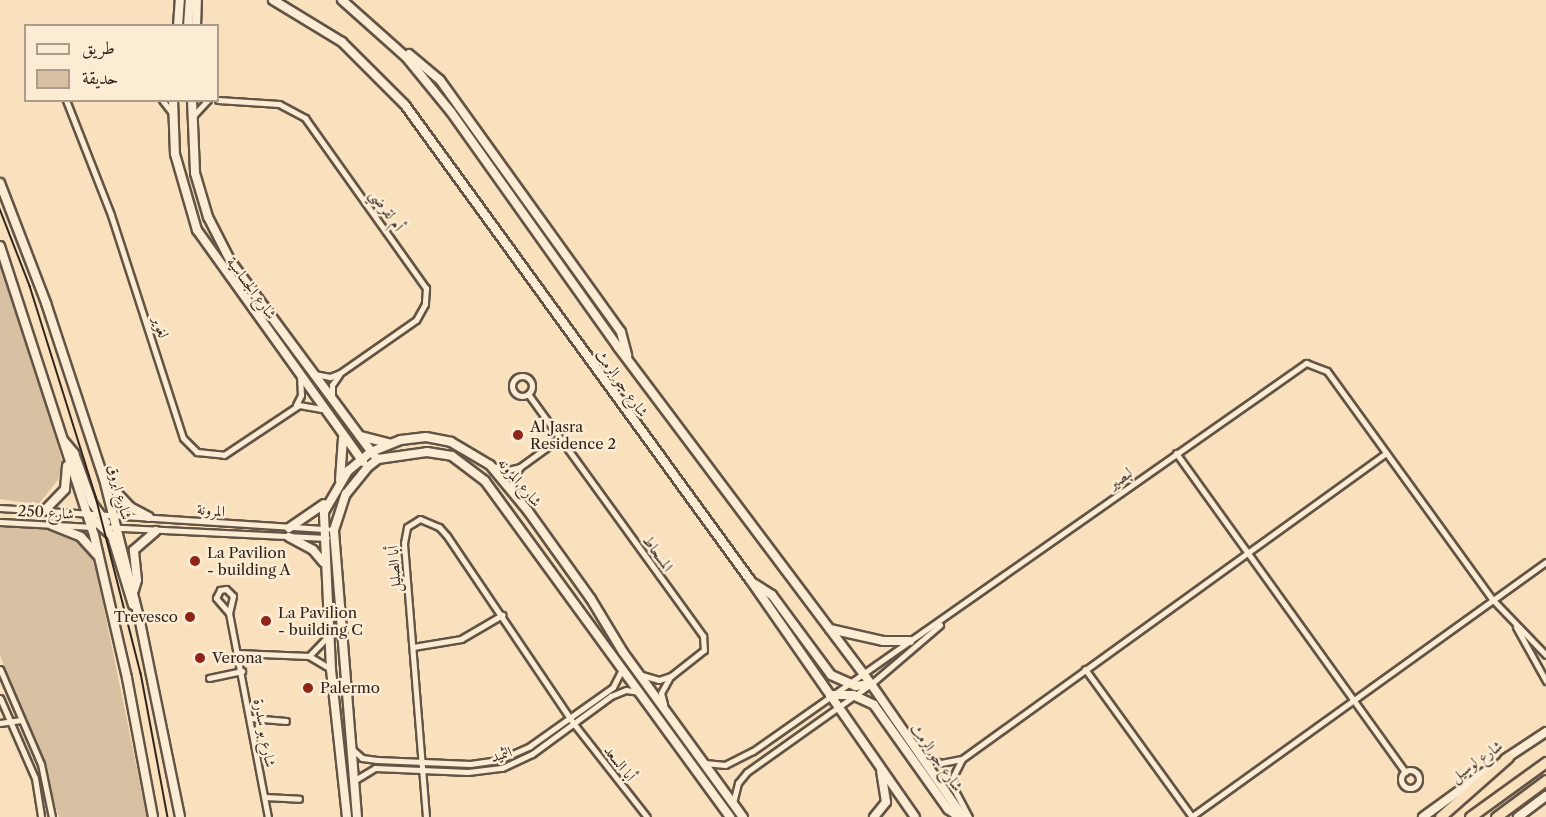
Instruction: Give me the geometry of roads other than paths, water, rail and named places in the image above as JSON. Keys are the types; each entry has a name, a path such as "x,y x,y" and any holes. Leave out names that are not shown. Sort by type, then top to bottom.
{"highway":[{"path":"1440,817 1508,757"},
{"path":"1470,817 1546,762"},
{"path":"1496,817 1546,780"}],"street":[{"path":"178,24 180,0"},
{"path":"188,24 190,0"},
{"name":"شارع جو الرمث","path":"273,0 342,42 405,105 751,581 915,817"},
{"name":"شارع جو الرمث","path":"342,0 393,43 451,112 629,360 871,684 963,817"},
{"path":"196,24 198,2"},
{"name":"أم لقرضي","path":"219,100 279,104 305,118 426,288 425,304 416,320 340,373"},
{"name":"لغوير","path":"68,102 111,214 183,438 197,452 224,455 293,409"},
{"path":"164,102 172,113"},
{"name":"شارع الجساسية","path":"173,102 179,176 197,230 322,409 368,467"},
{"name":"شارع الجساسية","path":"192,102 195,173 208,218 231,262 333,404 378,459"},
{"path":"191,120 206,102"},
{"name":"شارع ابروق","path":"0,183 46,303 104,479 139,617 180,817"},
{"path":"0,246 91,527 124,667 153,817"},
{"name":"لبصير","path":"705,763 734,762 862,673 947,618 1295,367 1309,363 1327,371 1386,453"},
{"path":"307,368 323,377 340,373"},
{"path":"333,404 332,385 340,373"},
{"path":"293,409 301,395 300,378"},
{"name":"المسحاط","path":"528,394 703,636 704,650 671,676"},
{"path":"293,409 306,405 322,409"},
{"path":"358,435 380,443 393,442"},
{"path":"339,483 343,437"},
{"name":"شارع المرونه","path":"347,817 331,669 326,566 322,534 329,498 361,459 372,452 393,442 438,438 490,465 743,817"},
{"path":"490,465 508,470 520,467 560,438"},
{"path":"63,440 74,453 99,514 116,527"},
{"name":"شارع المرونه","path":"378,459 436,453 452,456 472,468 497,496 730,817"},
{"path":"1176,453 1405,772"},
{"path":"918,755 941,763 962,759 1386,453 1493,600 1515,626 1546,655"},
{"path":"44,511 65,489 67,455"},
{"path":"357,817 334,530 346,494 368,467 378,459"},
{"path":"515,497 512,482 520,467"},
{"path":"104,479 130,507 149,517"},
{"path":"326,566 314,550 289,532 316,513 329,498"},
{"name":"شارع 250","path":"0,508 86,513"},
{"path":"86,513 106,527 139,617"},
{"name":"المرونة","path":"86,513 322,534 334,539"},
{"name":"أبا الصليل","path":"422,772 404,543 413,521 420,519 440,527 574,724"},
{"name":"شارع 250","path":"0,522 91,527"},
{"path":"52,525 81,537 97,555"},
{"name":"المرونة","path":"91,527 156,531 289,532"},
{"name":"المرونة","path":"322,534 334,530"},
{"path":"133,591 137,580 134,549 156,531"},
{"path":"1085,669 1192,817 1546,561"},
{"path":"751,581 772,595 831,675 848,683 871,684"},
{"name":"شارع بو سدرة","path":"229,613 251,718 268,817"},
{"path":"413,647 461,639 502,615"},
{"name":"لبصير","path":"733,803 738,783 747,771 871,684 947,618"},
{"path":"1515,626 1546,681"},
{"path":"830,629 883,640 910,641"},
{"path":"309,656 326,643 329,635"},
{"path":"237,653 309,656 331,669"},
{"path":"0,669 41,765 52,817"},
{"name":"الثميد","path":"351,746 358,756 367,759 470,764 499,760 530,746 613,687 622,669"},
{"path":"209,678 242,671"},
{"path":"641,675 659,680 671,676"},
{"path":"665,708 661,693 671,676"},
{"name":"الثميد","path":"354,782 360,773 375,768 422,772 477,772 502,768 532,754 616,694 639,692"},
{"path":"830,695 853,695 874,705 948,809 958,817"},
{"path":"0,698 34,778 40,817"},
{"path":"251,718 286,721"},
{"path":"0,723 11,724 21,720"},
{"name":"أبا السعد","path":"574,724 647,817"},
{"name":"شارع لوسيل","path":"1424,817 1545,732"},
{"path":"962,759 954,775 954,789 969,817"},
{"path":"874,817 887,794 880,764"},
{"path":"422,772 426,817"},
{"path":"1518,817 1546,796"},
{"path":"265,797 299,799"}],"tram line":[{"path":"0,209 30,286 96,497 141,673 168,817"}],"place":[{"name":"Al Jasra Residence 2","path":"518,435"},
{"name":"La Pavilion - building A","path":"195,561"},
{"name":"Trevesco","path":"190,617"},
{"name":"La Pavilion - building C","path":"266,621"},
{"name":"Verona","path":"200,658"},
{"name":"Palermo","path":"308,688"}]}
